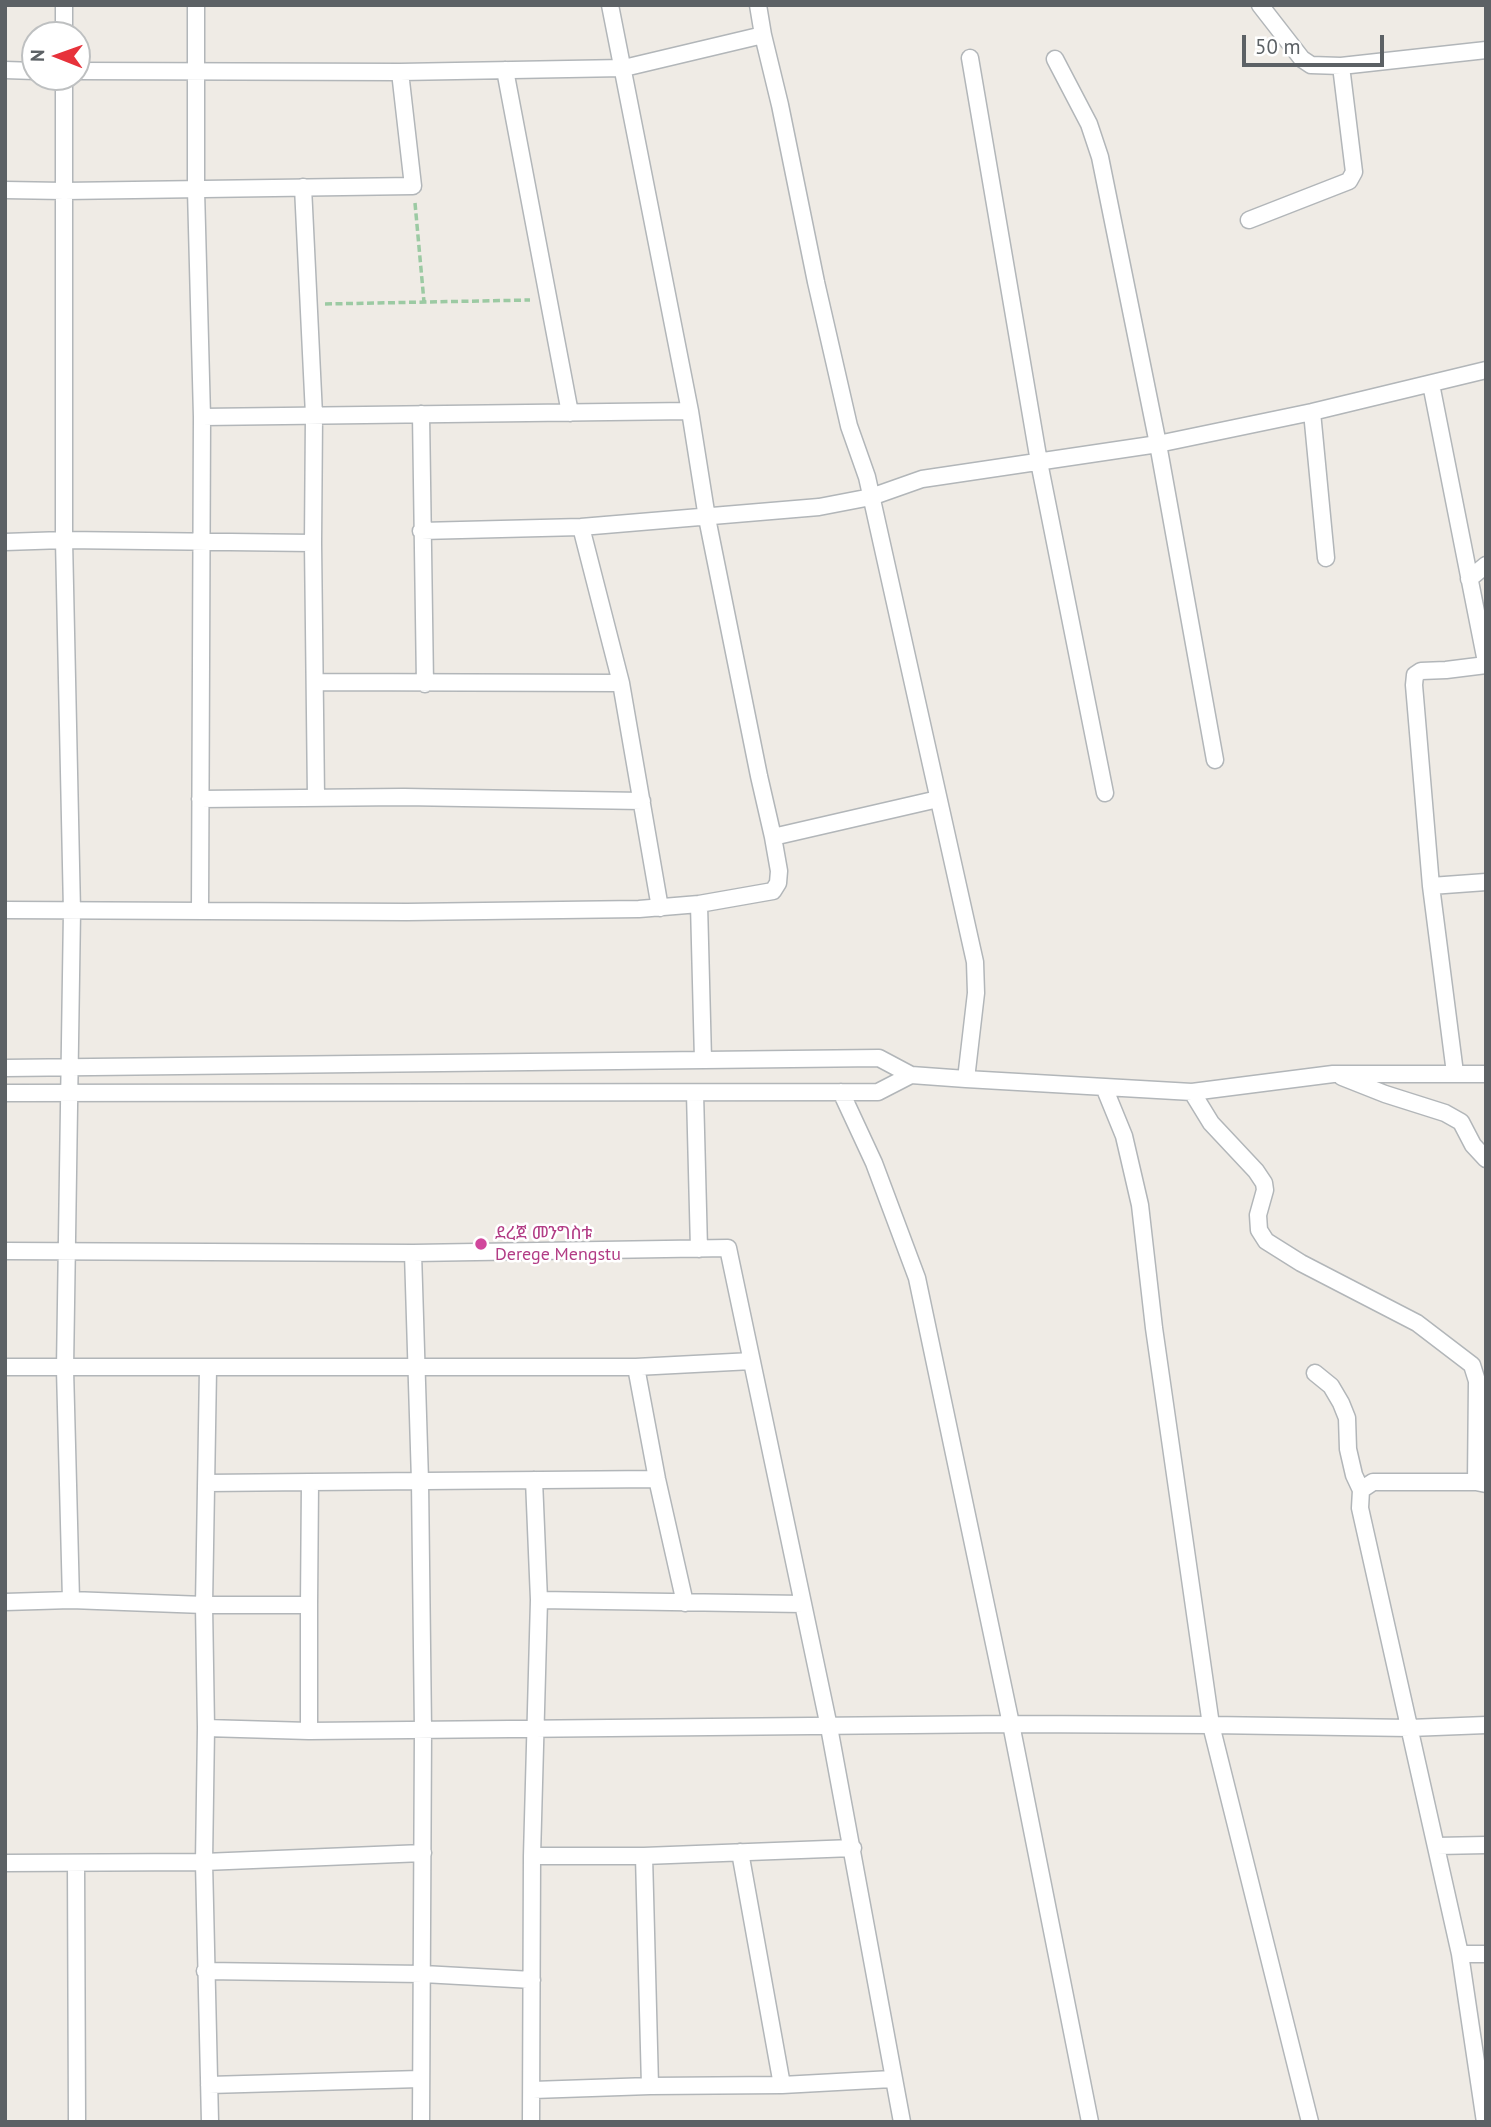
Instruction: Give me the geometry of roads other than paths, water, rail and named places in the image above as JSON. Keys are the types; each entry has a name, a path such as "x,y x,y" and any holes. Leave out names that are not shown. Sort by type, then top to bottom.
{"street":[{"path":"197,5 196,190 202,417 200,911"},
{"path":"5,910 407,912 660,908 773,891 778,883 779,871 773,836 707,518 690,411 610,5"},
{"path":"758,5 816,282 849,426 867,477 975,962 976,993 966,1079"},
{"path":"1260,5 1302,59 1311,65 1341,66 1485,55"},
{"path":"91,71 400,72 624,68 764,35"},
{"path":"970,58 1039,462 1105,793"},
{"path":"1055,59 1089,124 1100,157 1158,444 1215,760"},
{"path":"1248,220 1349,181 1354,172 1341,66"},
{"path":"505,69 570,413"},
{"path":"5,190 413,186 400,72"},
{"path":"64,91 64,540 72,911 65,1369 71,1600"},
{"path":"303,187 314,415 316,798"},
{"path":"421,531 581,527 707,518 819,506 871,497 922,478 1158,444 1312,412 1486,370"},
{"path":"1431,384 1486,664 1421,671 1415,675 1431,886 1455,1073"},
{"path":"202,417 690,411"},
{"path":"1312,412 1326,558"},
{"path":"421,414 425,684"},
{"path":"581,527 621,683 660,908"},
{"path":"5,542 64,540 313,543"},
{"path":"1469,579 1486,565"},
{"path":"315,682 621,683"},
{"path":"200,799 642,801"},
{"path":"773,836 938,799"},
{"path":"1431,886 1486,881"},
{"path":"699,904 703,1060"},
{"path":"5,1068 879,1058 911,1075 1192,1092 1333,1074 1486,1074"},
{"path":"1333,1074 1445,1113 1461,1122 1473,1144 1486,1159"},
{"path":"5,1093 878,1092 911,1075"},
{"path":"1104,1087 1124,1136 1140,1206 1154,1328 1211,1724 1310,2122"},
{"path":"841,1092 874,1163 916,1278 1011,1724 1090,2122"},
{"path":"1192,1092 1211,1123 1264,1183 1265,1190 1258,1215 1259,1230 1266,1241 1301,1263 1417,1323 1472,1365 1478,1381 1481,1483 1373,1482 1361,1490"},
{"path":"695,1093 699,1249"},
{"path":"5,1251 412,1253 728,1248 830,1727 892,2079 902,2122"},
{"path":"412,1253 420,1481 423,1730 421,2122"},
{"path":"5,1367 636,1367 752,1361"},
{"path":"636,1367 657,1479 685,1603"},
{"path":"208,1369 204,1862 211,2122"},
{"path":"1314,1373 1331,1386 1347,1418 1348,1449 1354,1475 1361,1490 1360,1508 1460,1954 1485,2122"},
{"path":"206,1483 657,1479"},
{"path":"531,2122 532,1856 539,1600 534,1480"},
{"path":"309,1731 310,1482"},
{"path":"5,1602 71,1600 204,1605 309,1605"},
{"path":"539,1600 803,1604"},
{"path":"206,1728 309,1731 1011,1724 1410,1728 1486,1725"},
{"path":"1437,1846 1486,1845"},
{"path":"532,1856 644,1856 853,1848"},
{"path":"740,1852 782,2085"},
{"path":"5,1863 204,1862 423,1853"},
{"path":"644,1856 650,2086"},
{"path":"76,1863 77,2122"},
{"path":"1460,1954 1486,1954"},
{"path":"205,1971 532,1980"},
{"path":"209,2085 420,2079"},
{"path":"533,2090 782,2085 892,2079"}],"place":[{"name":"ደረጀ መንግስቱ Derege Mengstu","path":"481,1244"}]}
